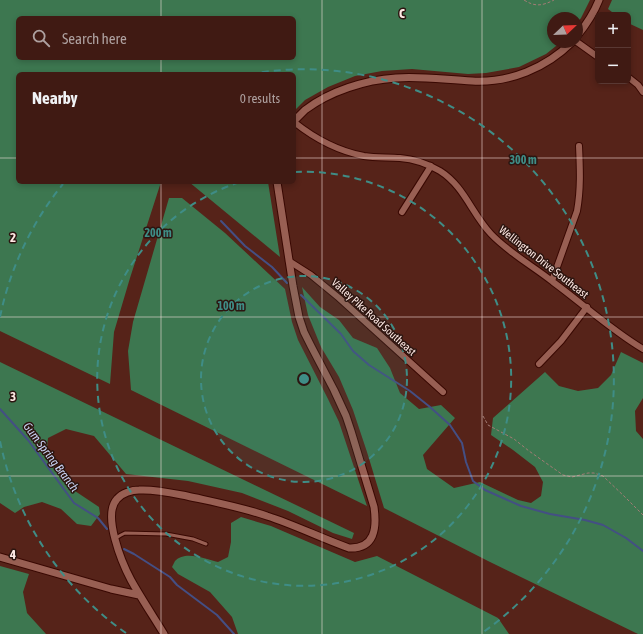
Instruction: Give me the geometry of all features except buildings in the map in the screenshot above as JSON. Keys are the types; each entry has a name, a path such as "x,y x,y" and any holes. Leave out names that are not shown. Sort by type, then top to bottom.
{"street":[{"path":"583,28 592,15 599,0"},
{"path":"583,46 595,55"},
{"path":"296,119 314,104 340,91 359,84 396,78 492,81 531,70 546,62 565,48"},
{"path":"631,79 638,85 643,92"},
{"name":"Wellington Drive Southeast","path":"296,123 321,141 336,147 353,153 377,158 401,158 415,160 431,166 448,177 456,185 480,221 502,245 587,307 612,329 643,349"},
{"path":"552,281 573,223 579,201 579,146"},
{"path":"402,212 431,166"},
{"path":"164,634 139,595 122,560 111,517 116,499 123,495 139,490 168,493 244,509 273,518 349,548 362,547 367,544 375,527 374,507 346,416 334,390 310,346 299,317 277,184"},
{"name":"Valley Pike Road Southeast","path":"289,261 311,275 339,298 443,392"},
{"path":"538,364 561,341 587,307"},
{"path":"0,557 111,589 139,595"}],"lane":[{"path":"116,539 125,533 166,534 193,539 206,544"}],"path":[{"path":"524,0 532,5 536,5 548,3 554,0"},
{"path":"483,416 488,425 514,439 563,475 572,477 594,473 603,476 643,515"}],"green space":[{"path":"0,0 590,0 583,14 583,12 547,12 547,48 554,48 546,54 519,67 486,73 468,74 412,69 382,71 355,76 328,87 305,100 296,109 296,72 16,72 16,184 160,184 114,332 110,384 0,331"},
{"path":"612,0 643,0 643,30 631,24 631,12 612,12 608,9"},
{"path":"191,184 268,184 280,257"},
{"path":"169,198 182,198 225,233 285,289 292,322 298,340 339,422 367,506 131,390 128,351 133,322"},
{"path":"302,287 320,307 339,320 353,338 377,348 390,368 400,393 419,409 441,405 455,418 423,455 427,469 454,488 480,482 518,500 531,503 541,496 543,482 535,467 491,435 493,418 545,372 559,386 578,391 598,388 611,375 621,352 643,363 643,398 635,411 636,431 643,439 643,634 638,634 488,561 384,508 353,410 339,377 321,347 308,315"},
{"path":"0,362 354,533 352,539 333,533 288,511 242,493 188,481 126,474 94,436 66,429 48,438 46,456 69,487 99,507 100,514 91,526 77,524 61,509 42,502 24,507 15,513 0,503"},
{"path":"241,517 271,526 355,562 377,556 498,618 509,634 238,634 232,617 210,592 178,574 172,567 175,561 184,556 202,557 218,562 228,557 231,542 231,523"},
{"path":"0,566 29,574 23,592 27,613 46,634 0,634"}],"waterway":[{"path":"221,221 245,246 272,267 287,283"},
{"path":"301,295 341,334 353,351 369,365 410,391 450,425 462,443 466,462 473,481 485,490 521,506 550,514 585,520 603,525 626,538 643,551"},
{"name":"Gum Spring Branch","path":"0,409 28,440 74,503 98,518 107,529"},
{"name":"Gum Spring Branch","path":"124,549 170,577 177,585 217,615 234,634"}]}
